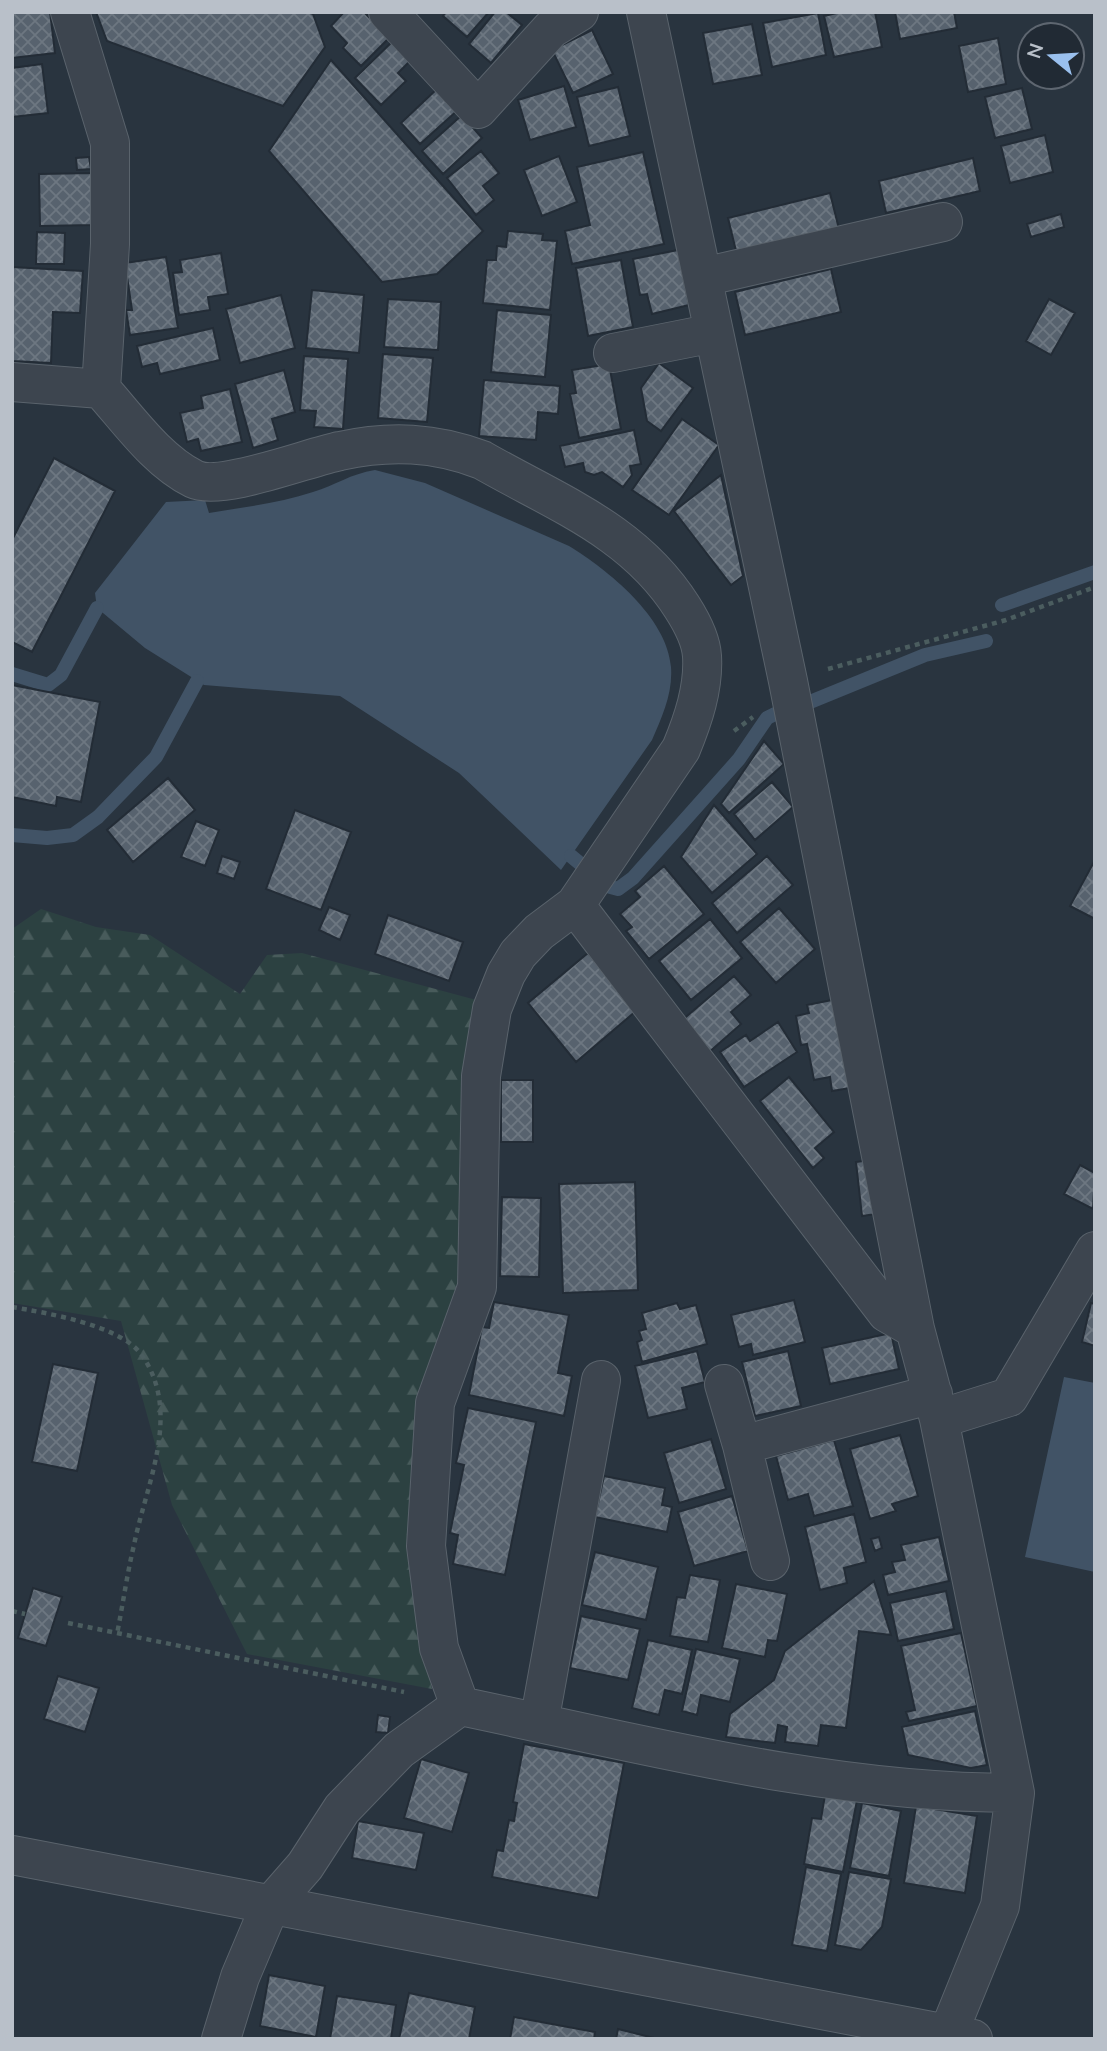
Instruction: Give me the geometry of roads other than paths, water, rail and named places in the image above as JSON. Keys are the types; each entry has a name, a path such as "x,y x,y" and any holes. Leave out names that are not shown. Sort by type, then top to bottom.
{"street":[{"path":"70,12 110,143 110,244 102,389"},
{"path":"388,12 478,109 551,29 579,12"},
{"path":"12,1856 956,2037 1000,1906 1015,1793 936,1407 915,1329 788,681 646,12"},
{"path":"703,277 943,222"},
{"path":"613,353 714,333"},
{"path":"12,382 102,389 162,455 195,480 212,482 292,466 341,450 402,443 430,444 482,460 607,528 644,559 675,595 697,635 702,655 698,702 681,749 575,905 539,932 518,954 506,974 492,1009 481,1076 477,1287 435,1403 426,1546 439,1648 460,1706"},
{"path":"575,905 887,1313 915,1329"},
{"path":"742,1445 936,1407 1009,1397 1095,1251"},
{"path":"539,1723 601,1380"},
{"path":"724,1384 770,1561"},
{"path":"221,2039 240,1977 270,1906 305,1866 352,1800 399,1750 460,1706 747,1767 944,1793 1015,1793"}],"water":[{"path":"375,470 425,483 569,546 617,582 647,613 659,630 667,648 671,677 669,695 659,723 652,740 561,870 459,773 340,696 204,685 145,648 97,608 95,593 166,502 205,500 209,513 300,496"},
{"path":"1064,1377 1095,1383 1095,1572 1025,1557"}],"waterway":[{"path":"1002,605 1095,572"},
{"path":"12,674 48,685 61,675 97,608"},
{"path":"810,702 925,655 986,641"},
{"path":"12,835 47,838 73,835 98,817 156,757 197,681"},
{"path":"607,886 618,889 633,878 739,759 767,718 775,714"},
{"path":"571,856 583,866"}]}
